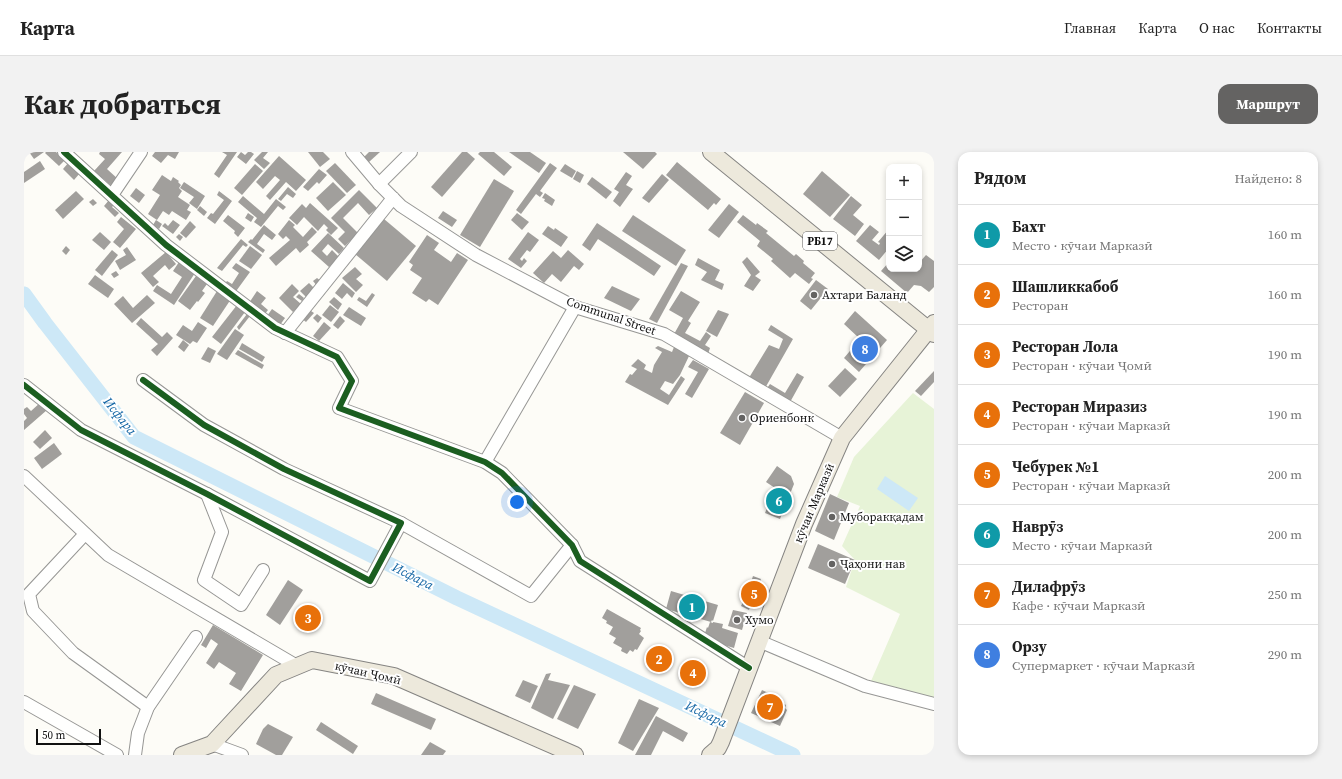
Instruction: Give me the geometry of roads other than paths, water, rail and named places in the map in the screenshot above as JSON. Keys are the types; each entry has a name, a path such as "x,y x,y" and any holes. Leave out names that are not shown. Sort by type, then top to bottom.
{"main road":[{"name":"РБ17","path":"711,152 932,329"},
{"name":"кӯчаи Марказӣ","path":"717,750 804,524 842,438 932,329"},
{"name":"кӯчаи Ҷомӣ","path":"182,755 212,744 276,675 312,660 394,676 575,755"}],"street":[{"path":"64,152 166,245 275,328 337,357 352,381 339,408 485,462 502,473 572,545 580,561 749,668"},
{"path":"112,195 141,152"},
{"name":"Communal Street","path":"352,152 379,184 401,206 476,255 575,307 664,334 842,438"},
{"path":"379,184 411,152"},
{"path":"285,333 393,198"},
{"path":"485,462 575,307"},
{"path":"143,380 204,425 284,469 531,596 572,545"},
{"path":"24,385 81,430 207,494 370,581 399,527"},
{"path":"24,476 108,555 297,666"},
{"path":"207,494 222,532 204,580 241,605 264,570"},
{"path":"85,534 29,594 33,611 73,653 148,707"},
{"path":"135,755 138,733 148,707 196,637"},
{"path":"759,641 866,686 934,704"},
{"path":"24,702 117,755"},
{"path":"212,744 242,755"}],"water":[{"path":"885,476 918,498 909,511 877,489"}],"waterway":[{"name":"Исфара","path":"24,294 134,437 457,598 793,755"}],"place":[{"name":"Ахтари Баланд","path":"814,295"},
{"name":"Орзу","path":"865,349"},
{"name":"Ориенбонк","path":"742,418"},
{"name":"Наврӯз","path":"779,501"},
{"name":"Муборакқадам","path":"832,517"},
{"name":"Ҷаҳони нав","path":"832,564"},
{"name":"Чебурек №1","path":"754,594"},
{"name":"Бахт","path":"692,607"},
{"name":"Ресторан Лола","path":"308,618"},
{"name":"Хумо","path":"737,620"},
{"name":"Шашликкабоб","path":"659,659"},
{"name":"Ресторан Миразиз","path":"693,673"},
{"name":"Дилафрӯз","path":"770,707"}]}
